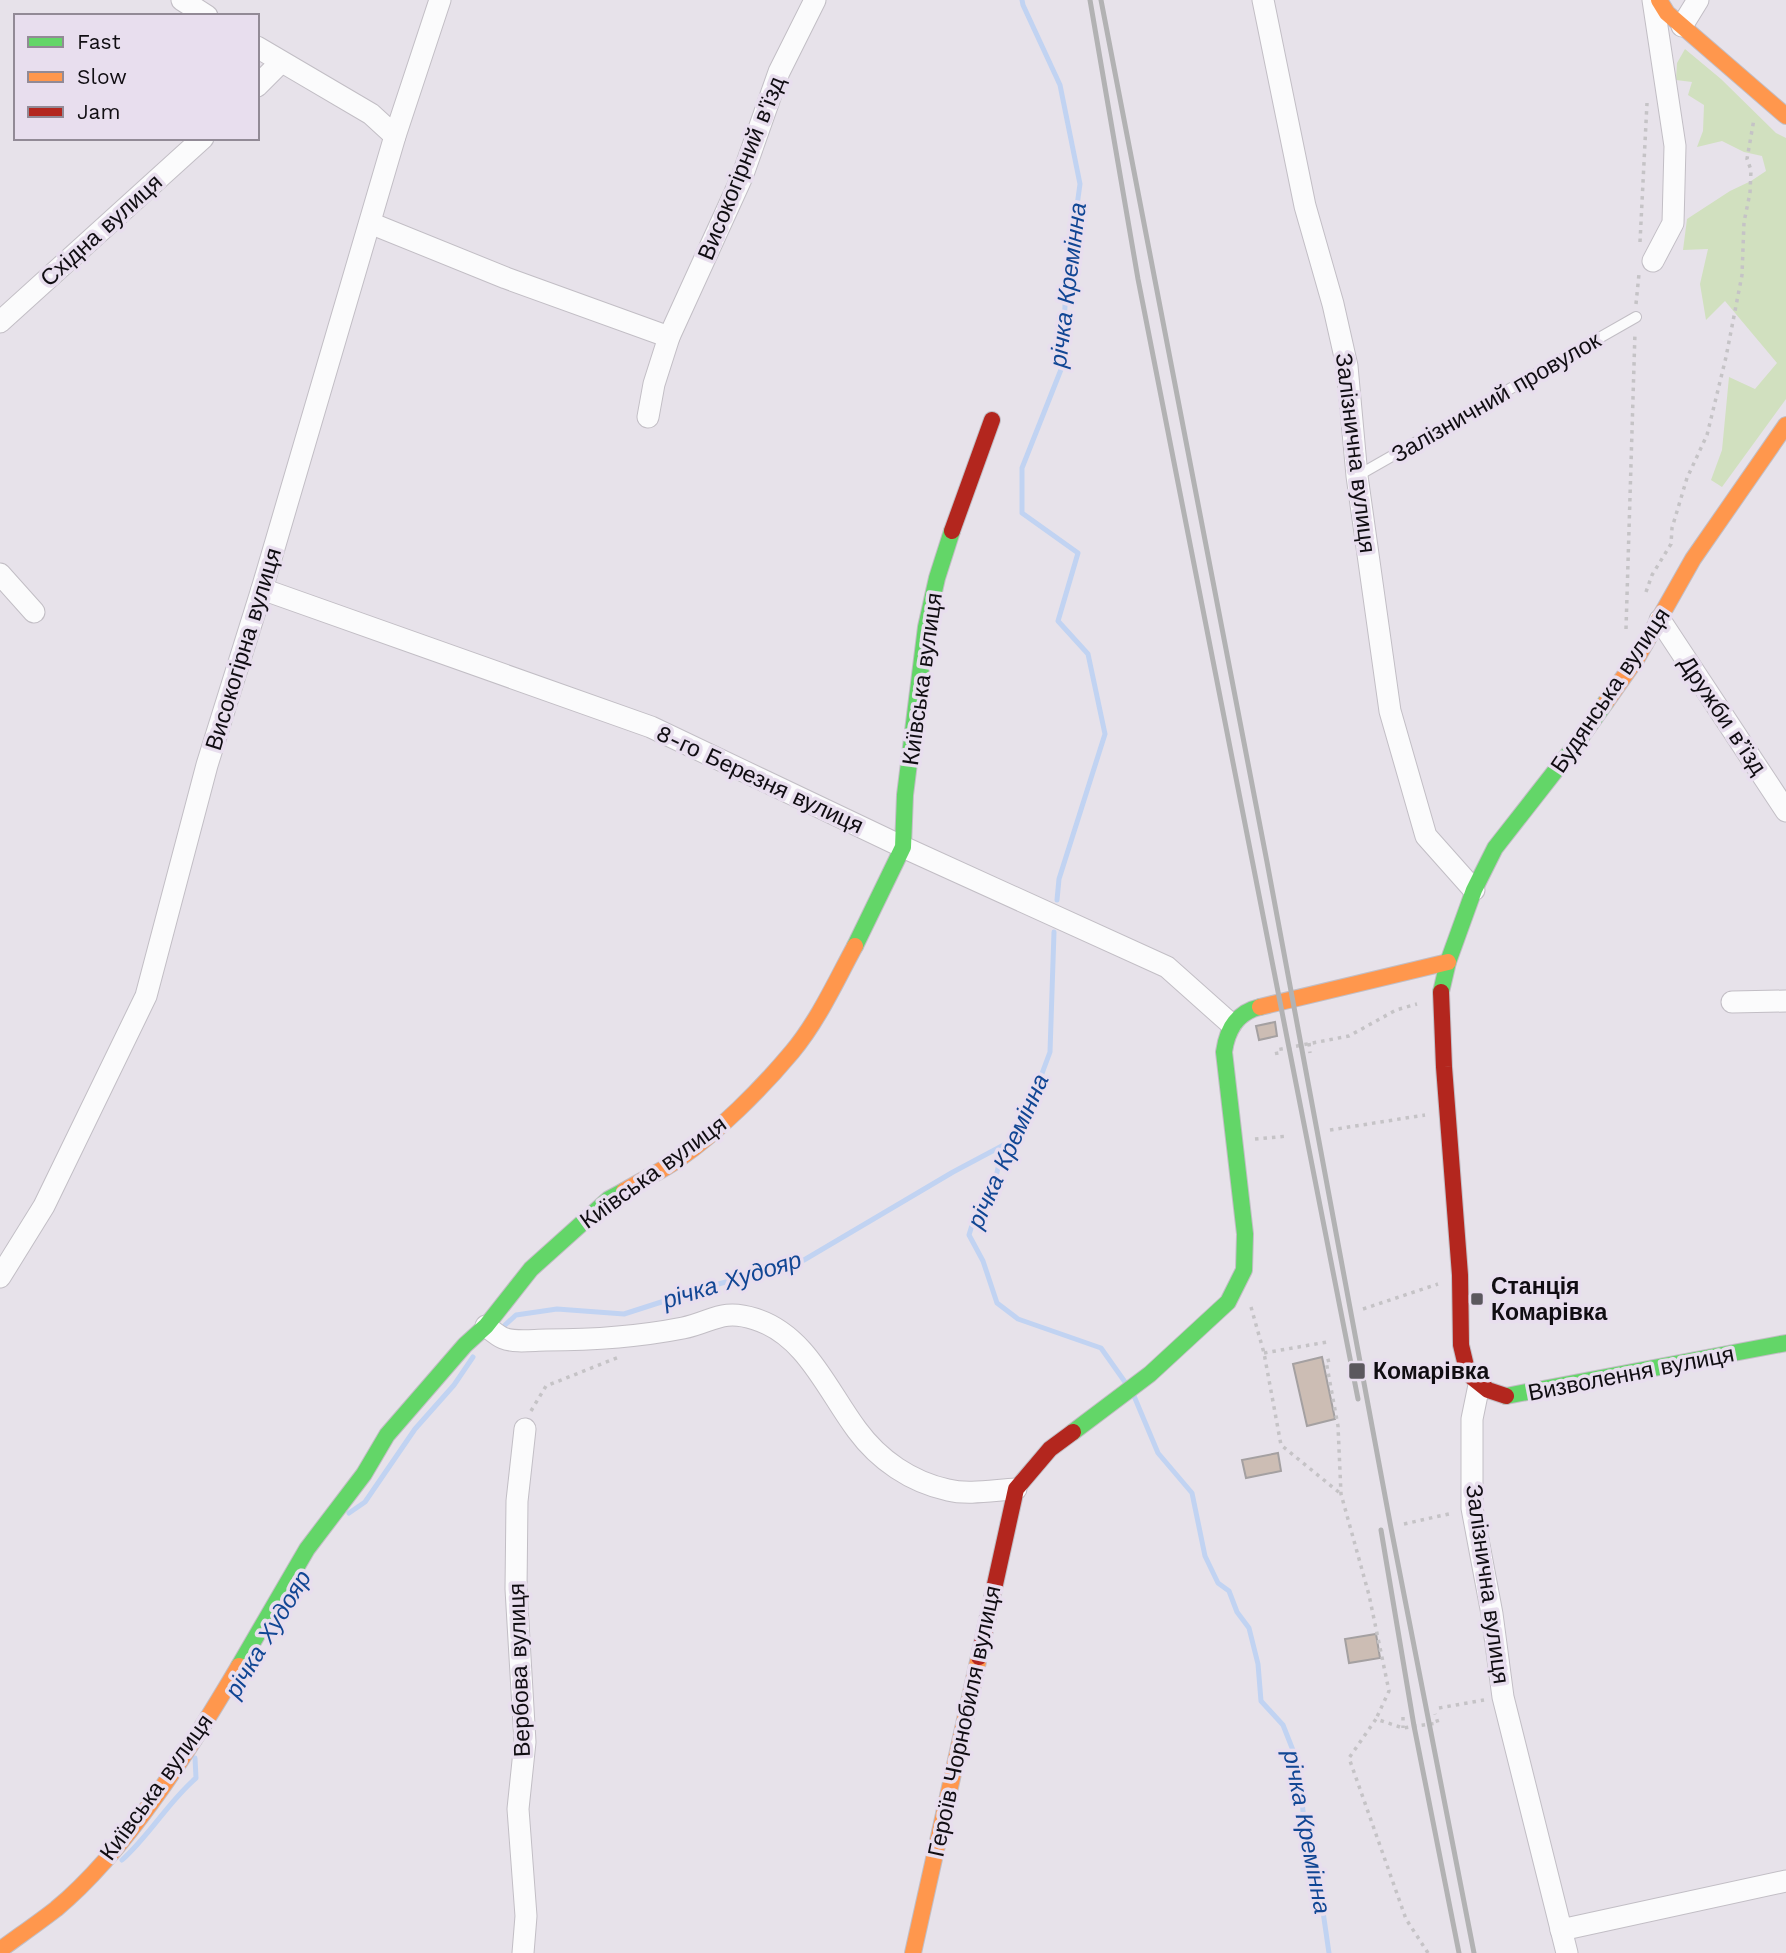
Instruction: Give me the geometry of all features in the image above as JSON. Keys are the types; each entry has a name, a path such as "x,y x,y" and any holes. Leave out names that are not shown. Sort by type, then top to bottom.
{"street":[{"path":"182,0 204,14"},
{"name":"Високогірна вулиця","path":"0,1277 44,1206 146,996 207,765 262,589 395,136 440,0"},
{"name":"Високогірний в'їзд","path":"648,417 654,384 669,337 741,177 779,72 816,0"},
{"name":"Залізнична вулиця","path":"1263,0 1305,206 1333,304 1347,366 1357,476 1390,711 1426,836 1474,890"},
{"path":"1644,258 1673,223 1675,146 1653,0"},
{"path":"1659,0 1667,13 1786,116"},
{"path":"1682,26 1699,0"},
{"path":"259,48 371,114 395,136"},
{"path":"259,84 281,62"},
{"name":"Східна вулиця","path":"0,322 201,140"},
{"path":"370,222 506,278 669,337"},
{"name":"Київська вулиця","path":"0,1950 57,1908 98,1868 140,1816 179,1762 223,1693 307,1549 364,1474 387,1435 465,1345 486,1326 531,1269 609,1199 679,1159 711,1134 764,1083 793,1051 809,1028 855,947 903,847 905,795 926,627 949,541 992,420"},
{"name":"Будянська вулиця","path":"1448,962 1474,890 1495,848 1574,747 1637,658 1693,559 1786,425"},
{"path":"0,574 34,612"},
{"name":"8-го Березня вулиця","path":"262,589 651,727 903,847 1167,967 1231,1024"},
{"name":"Дружби в’їзд","path":"1660,620 1785,807"},
{"path":"1231,1024 1247,1010 1448,962 1440,997 1464,1360 1471,1376 1479,1385"},
{"path":"1732,1002 1786,1000"},
{"name":"Героїв Чорнобиля вулиця","path":"913,1953 1016,1489 1050,1449 1150,1374 1228,1302 1244,1269 1245,1234 1224,1052 1225,1037 1231,1024"},
{"path":"486,1326 503,1338 595,1340 688,1327 717,1315 755,1319 776,1328 794,1342 817,1370 857,1430 881,1457 919,1482 951,1491 1016,1489"},
{"name":"Визволення вулиця","path":"1479,1385 1492,1393 1507,1396 1786,1343"},
{"name":"Залізнична вулиця","path":"1479,1385 1472,1419 1472,1508 1492,1614 1503,1697 1567,1953"},
{"name":"Вербова вулиця","path":"523,1953 526,1916 518,1809 525,1742 516,1590 517,1501 524,1429"},
{"path":"1561,1930 1786,1881"}],"lane":[{"name":"Залізничний провулок","path":"1357,476 1636,317"}],"path":[{"path":"1644,600 1652,575 1671,544 1672,528 1686,478 1707,435 1726,357 1742,275 1744,222 1751,170 1747,159 1756,111 1754,88"},
{"path":"1626,637 1637,275 1644,258 1647,99"},
{"path":"1637,275 1644,258"},
{"path":"1277,1055 1276,1049 1349,1035 1396,1010 1440,997"},
{"path":"1309,1043 1310,1052"},
{"path":"1329,1130 1448,1111"},
{"path":"1276,1136 1288,1136"},
{"path":"1363,1309 1460,1276"},
{"path":"1327,1342 1264,1353 1281,1445 1341,1494"},
{"path":"524,1429 533,1405 547,1386 620,1357"},
{"path":"1330,1360 1326,1361 1338,1426 1341,1494 1368,1595 1389,1691 1376,1719 1349,1758 1406,1919 1428,1953"},
{"path":"1404,1524 1472,1508"},
{"path":"1439,1708 1503,1697"},
{"path":"1376,1719 1403,1728 1438,1723 1435,1714"},
{"path":"1402,1717 1403,1728"}],"green space":[{"path":"1685,49 1721,79 1776,133 1786,138 1786,399 1722,487 1711,480 1722,450 1729,377 1755,389 1777,363 1725,301 1706,320 1700,284 1708,249 1683,250 1687,219 1766,171 1762,156 1744,152 1722,141 1697,147 1703,131 1704,105 1688,95 1692,82 1676,80 1677,63"}],"building":[{"path":"1275,1022 1277,1036 1259,1040 1256,1026"},
{"path":"1322,1357 1335,1419 1307,1426 1293,1364"},
{"path":"1278,1453 1281,1471 1246,1478 1242,1460"},
{"path":"1376,1634 1380,1658 1349,1663 1345,1639"}],"waterway":[{"name":"річка Кремінна","path":"1022,0 1060,85 1080,184 1066,285 1062,367 1022,468 1022,513 1078,553 1058,621 1088,654 1105,734 1059,879 1057,900"},
{"name":"річка Кремінна","path":"1054,932 1050,1052 1018,1138 998,1168 994,1185 976,1212 969,1235 983,1261 997,1303 1018,1319 1101,1348 1125,1382"},
{"name":"річка Худояр","path":"505,1325 516,1315 557,1309 624,1314 804,1260 953,1172 1015,1139"},
{"name":"річка Худояр","path":"349,1513 365,1502 415,1429 454,1385 473,1357"},
{"name":"річка Кремінна","path":"1134,1396 1158,1453 1192,1493 1205,1556 1218,1583 1229,1591 1237,1612 1249,1628 1258,1664 1261,1701 1283,1725 1298,1763 1306,1840 1318,1877 1329,1953"},
{"name":"річка Худояр","path":"122,1860 196,1778 195,1758"}],"railway":[{"path":"1090,0 1138,279 1358,1399"},
{"path":"1101,0 1474,1953"},
{"path":"1381,1530 1414,1726 1459,1953"}],"traffic: fast":[{"path":"855,946 903,847 905,795 926,627 937,578 952,531"},
{"path":"1441,992 1448,962 1474,890 1495,848 1606,702"},
{"path":"1073,1432 1150,1374 1228,1302 1244,1270 1245,1234 1224,1052 1234,1023 1245,1013 1260,1007"},
{"path":"239,1666 307,1549 364,1474 387,1435 465,1345 486,1326 531,1269 609,1199 624,1191"},
{"path":"1506,1396 1786,1343"}],"traffic: slow":[{"path":"1659,0 1667,13 1786,116"},
{"path":"1606,702 1637,658 1693,559 1786,425"},
{"path":"624,1191 666,1168 694,1148 724,1123 767,1080 810,1027 855,946"},
{"path":"1260,1007 1448,962"},
{"path":"913,1953 979,1657"},
{"path":"0,1950 56,1909 108,1857 179,1762 239,1666"}],"traffic: jam":[{"path":"952,531 992,420"},
{"path":"1441,992 1460,1275 1461,1345 1466,1366 1473,1378 1488,1390 1506,1396"},
{"path":"979,1657 1016,1489 1050,1449 1073,1432"}],"place":[{"name":"Станція Комарівка","path":"1477,1299"},
{"name":"Комарівка","path":"1357,1371"}]}
